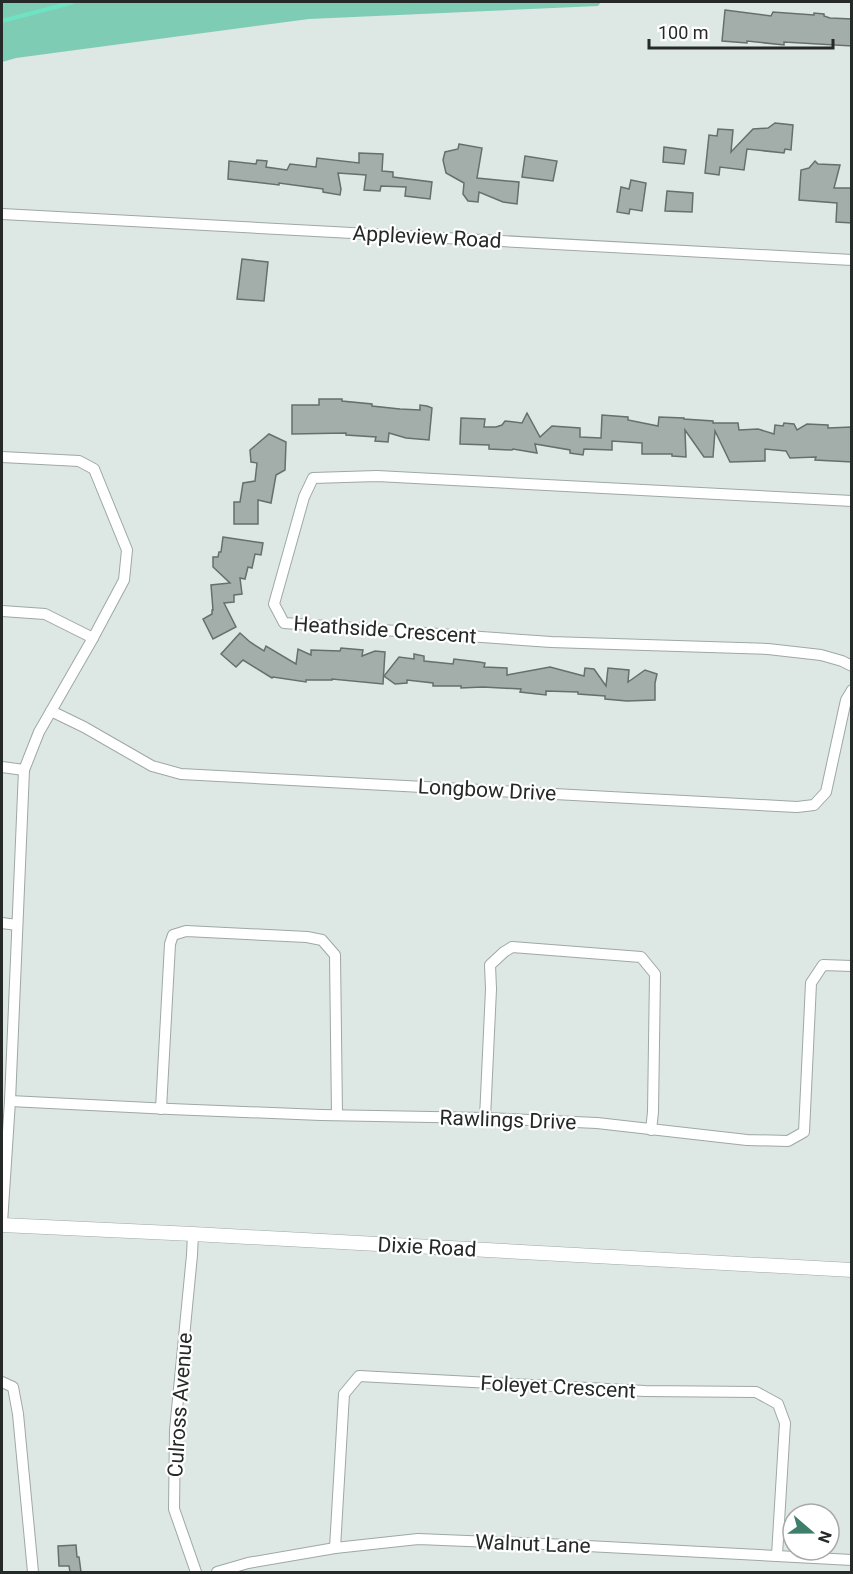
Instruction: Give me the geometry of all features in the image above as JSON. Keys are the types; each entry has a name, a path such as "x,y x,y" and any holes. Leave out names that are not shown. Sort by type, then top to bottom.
{"street":[{"name":"Appleview Road","path":"2,214 852,260"},
{"path":"2,457 79,461 93,469 127,550 124,580 39,732 24,770 2,1224"},
{"name":"Heathside Crescent","path":"852,501 377,476 312,478 304,497 274,604 284,623 551,642 768,649 821,655 852,666"},
{"path":"2,611 45,614 93,638"},
{"name":"Longbow Drive","path":"51,711 152,766 181,774 797,807 814,805 826,792 846,700 852,690"},
{"path":"2,767 24,770"},
{"path":"2,923 17,925"},
{"path":"161,1109 170,944 173,934 186,931 307,937 322,940 335,955 337,1115"},
{"path":"485,1118 490,965 512,947 641,957 655,974 651,1130"},
{"name":"Rawlings Drive","path":"9,1101 161,1109 597,1123 747,1140 788,1141 804,1132 811,983 823,965 852,966"},
{"name":"Dixie Road","path":"2,1224 852,1270"},
{"name":"Culross Avenue","path":"193,1233 175,1430 174,1509 196,1572"},
{"name":"Foleyet Crescent","path":"335,1548 344,1394 359,1376 645,1391 756,1392 778,1404 785,1423 777,1556"},
{"path":"2,1382 13,1388 18,1414 33,1572"},
{"name":"Walnut Lane","path":"217,1572 248,1563 335,1548 418,1539 852,1560"}],"green space":[{"path":"2,2 601,2 598,6 309,19 16,58 2,62"}],"building":[{"path":"725,10 771,16 773,12 814,15 814,13 824,14 830,18 852,19 852,46 722,41"},
{"path":"775,123 793,125 791,150 785,149 784,153 747,149 744,170 720,167 719,175 705,173 709,135 717,136 718,129 733,130 731,152 753,129 768,128"},
{"path":"459,144 482,148 477,178 519,182 517,204 503,202 479,192 478,202 468,201 463,194 464,183 446,173 443,160 445,152 458,149"},
{"path":"664,147 686,150 684,164 663,162"},
{"path":"359,153 383,154 382,171 393,172 393,177 432,182 430,199 405,196 406,187 381,186 380,191 364,190 366,175 338,173 340,195 323,192 323,189 228,179 229,161 256,164 257,160 267,161 266,167 287,170 290,164 316,167 317,158 359,163"},
{"path":"525,156 557,161 553,181 522,177"},
{"path":"815,161 818,164 840,165 834,188 852,188 852,223 836,222 837,203 799,200 801,170 809,168"},
{"path":"631,180 646,183 642,211 630,209 629,214 617,212 621,187 629,189"},
{"path":"667,191 693,193 692,212 665,211"},
{"path":"242,259 268,262 264,301 237,299"},
{"path":"319,399 342,399 342,401 400,409 420,410 420,405 427,406 432,408 429,440 406,438 389,433 388,442 375,441 376,437 346,435 346,433 292,434 292,405 319,405"},
{"path":"527,413 540,437 552,426 580,428 580,437 601,438 602,415 628,417 628,420 658,426 659,417 713,421 713,423 738,423 739,430 758,429 774,434 775,425 783,426 784,423 794,424 797,430 807,424 828,425 828,428 852,427 852,462 815,460 816,457 790,458 786,451 765,449 765,461 730,462 715,431 713,457 704,457 685,430 686,457 672,456 672,454 642,454 642,443 612,441 612,450 584,449 583,455 570,453 570,450 535,444 537,453 513,449 489,449 489,445 460,444 461,418 485,419 484,427 496,427 505,421 522,423"},
{"path":"269,434 286,442 285,470 276,475 271,503 258,500 258,524 234,524 234,502 240,502 243,483 255,481 257,463 251,462 250,450"},
{"path":"223,537 263,543 261,555 255,554 252,568 248,567 245,579 240,578 242,594 234,595 234,602 224,603 236,627 213,639 203,619 212,614 213,610 211,585 230,583 213,567 213,557 218,557 221,552"},
{"path":"240,633 264,651 266,646 296,664 298,649 311,655 311,650 340,651 341,648 363,650 362,656 375,651 385,652 383,684 332,679 306,680 306,682 272,678 243,660 236,667 221,654"},
{"path":"414,654 424,656 424,661 453,664 454,659 485,663 484,667 507,668 507,675 550,667 584,676 585,668 594,669 606,686 608,668 629,670 628,682 645,670 657,674 655,700 605,699 605,696 578,694 578,692 546,691 546,695 520,692 521,689 433,686 433,683 407,680 407,683 395,684 384,676 399,657 414,659"},
{"path":"76,1545 81,1572 70,1572 69,1566 59,1566 58,1546"}],"waterway":[{"path":"2,21 73,2"}]}
